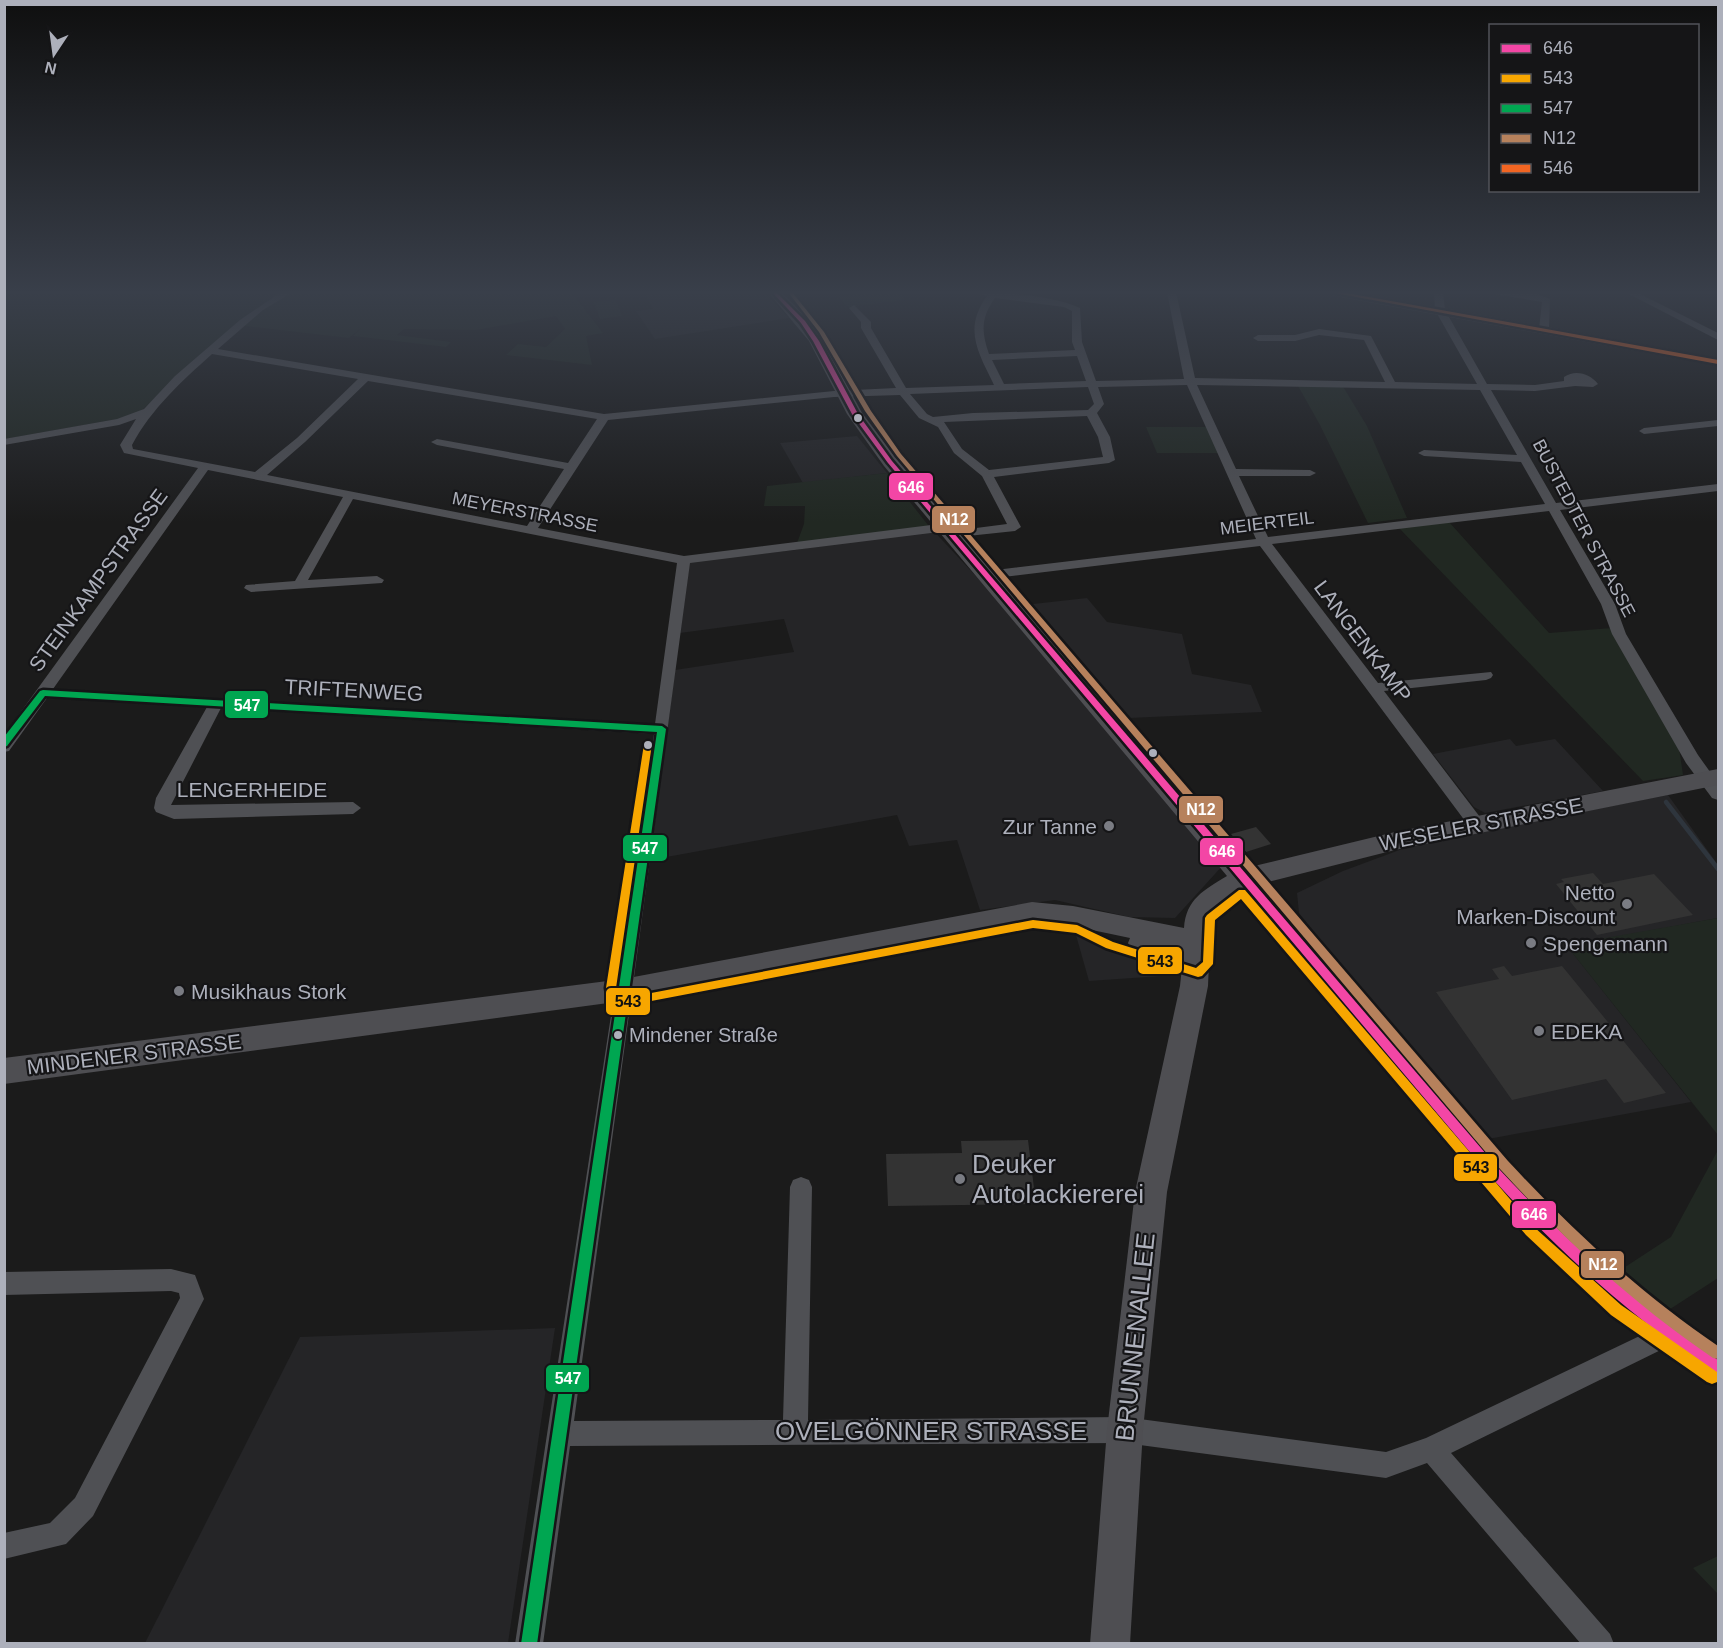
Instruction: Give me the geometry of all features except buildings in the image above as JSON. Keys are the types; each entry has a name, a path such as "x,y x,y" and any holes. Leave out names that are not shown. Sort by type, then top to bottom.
{"main road":[{"path":"831,369 872,440 1539,1222 1576,1261 1668,1334 1719,1367"},
{"name":"WESELER STRASSE","path":"1245,878 1351,851 1477,825 1715,783"},
{"name":"BRUNNENALLEE","path":"1110,1644 1125,1430 1151,1192 1194,986 1198,912 1221,892 1245,878"},
{"name":"MINDENER STRASSE","path":"4,1071 623,990 1032,912 1080,917 1114,934 1196,950"}],"street":[{"path":"119,422 135,426 188,369"},
{"path":"317,369 604,417 844,394 1000,387 1190,381 1481,385 1535,388 1574,384"},
{"path":"891,369 916,408 942,425 958,451 987,474 1109,460 1104,437 1091,413"},
{"path":"992,369 1000,387"},
{"path":"1087,369 1098,404 1091,413"},
{"name":"LANGENKAMP","path":"1188,369 1190,381 1264,542 1477,825"},
{"path":"1383,369 1390,384"},
{"name":"BUSTEDTER STRASSE","path":"1475,369 1481,380 1481,385 1526,459 1608,604 1619,634 1692,759 1715,783"},
{"path":"257,477 301,440 366,377"},
{"path":"4,442 119,422 147,412"},
{"path":"932,420 973,416 1091,413"},
{"path":"530,531 604,417"},
{"path":"1644,431 1719,423"},
{"name":"MEYERSTRASSE","path":"135,426 126,445 128,451 684,560 950,531 1015,527 987,474"},
{"path":"437,442 571,466"},
{"path":"1424,453 1526,459"},
{"name":"STEINKAMPSTRASSE","path":"5,746 205,467"},
{"path":"1232,472 1310,473"},
{"name":"MEIERTEIL","path":"987,575 1719,487"},
{"path":"299,585 349,496"},
{"path":"529,1644 662,729 684,560"},
{"path":"251,588 377,580"},
{"path":"1374,688 1486,675"},
{"name":"TRIFTENWEG","path":"43,693 662,729"},
{"name":"LENGERHEIDE","path":"216,704 164,798 162,808 174,813 353,808"},
{"path":"795,1432 801,1187"},
{"path":"4,1284 171,1281 187,1283 192,1299 84,1507 57,1535 4,1546"},
{"name":"OVELGÖNNER STRASSE","path":"559,1434 1125,1430 1386,1465 1431,1449 1668,1334"},
{"path":"1431,1449 1600,1644"}],"shaded area":[{"path":"5,369 188,369 141,411 118,419 5,439"},
{"path":"1297,384 1342,385 1367,426 1407,518 1368,523 1320,425"},
{"path":"1146,427 1208,427 1220,453 1157,453"},
{"path":"857,436 887,473 803,483 780,443"},
{"path":"887,473 928,525 797,543 804,524 805,506 764,506 767,486"},
{"path":"1449,522 1549,633 1612,628 1679,748 1683,775 1643,781 1399,528"},
{"path":"928,525 1004,606 1224,864 1175,918 1129,917 1055,900 980,910 957,840 909,846 897,815 650,860 675,670 794,652 784,619 680,633 690,561 796,550"},
{"path":"1087,598 1107,622 1182,634 1192,674 1251,685 1262,712 1129,718 1119,721 1024,605"},
{"path":"1510,739 1516,746 1555,739 1603,791 1485,813 1474,807 1433,754"},
{"path":"1668,795 1718,865 1718,918 1567,946 1691,1102 1488,1139 1389,1027 1299,913 1297,893 1343,871 1413,845"},
{"path":"1718,918 1718,1135 1566,945"},
{"path":"1074,928 1169,968 1176,975 1089,981"},
{"path":"1718,1150 1718,1278 1664,1313 1616,1273 1671,1237"},
{"path":"555,1328 508,1643 145,1643 300,1337"},
{"path":"1718,1556 1718,1594 1693,1568"}],"waterway":[{"path":"1666,802 1718,869"}],"transit line":[{"name":"646","path":"831,369 855,414 890,462 1495,1173 1520,1201 1600,1278 1657,1324 1718,1367"},
{"name":"N12","path":"844,369 868,411 899,455 1504,1165 1553,1217 1632,1290 1718,1353"},
{"name":"547","path":"4,744 43,693 662,729 529,1644"},
{"name":"543","path":"648,744 611,988 617,1000 625,1002 1033,924 1077,929 1110,945 1198,973 1208,964 1210,918 1242,893 1530,1231 1616,1310 1712,1377"}],"place":[{"name":"Zur Tanne","path":"1109,826"},
{"name":"Netto Marken-Discount","path":"1627,904"},
{"name":"Spengemann","path":"1531,943"},
{"name":"Musikhaus Stork","path":"179,991"},
{"name":"EDEKA","path":"1539,1031"},
{"name":"Mindener Straße","path":"618,1035"},
{"name":"Deuker Autolackiererei","path":"960,1179"}]}
